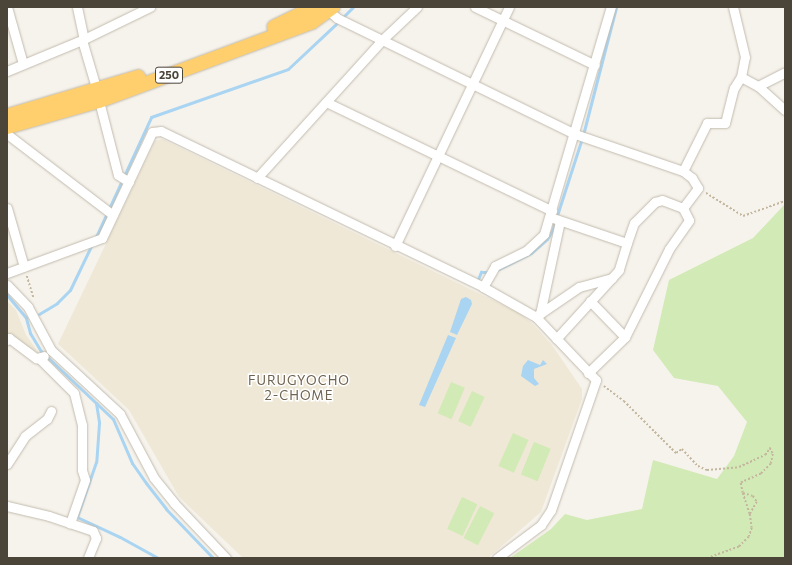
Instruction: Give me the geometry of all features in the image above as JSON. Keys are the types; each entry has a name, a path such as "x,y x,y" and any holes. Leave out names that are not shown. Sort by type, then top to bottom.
{"highway":[{"name":"250","path":"7,127 312,22 325,8"},
{"name":"250","path":"7,116 98,96"}],"street":[{"path":"7,7 23,64"},
{"path":"77,7 83,39 98,96 125,179"},
{"path":"7,71 83,39 150,7"},
{"path":"257,178 382,40 417,7"},
{"path":"475,7 595,65"},
{"path":"395,246 509,7"},
{"path":"538,315 555,217 579,135 595,65 611,7"},
{"path":"683,171 707,123 725,123 734,88 741,77 745,57 733,7"},
{"path":"325,8 382,40 579,135 683,171 692,178 698,188 683,208"},
{"path":"758,86 785,72"},
{"path":"741,77 758,86 785,110"},
{"path":"326,102 555,217 627,243"},
{"path":"7,273 102,238 109,212 125,179 152,132 161,131 538,315 556,339 596,380 551,510 541,525 497,558"},
{"path":"7,134 109,212"},
{"path":"556,339 619,270 634,223 655,202 662,200 683,208 689,220 669,249 625,337 588,373"},
{"path":"7,208 24,267"},
{"path":"483,288 493,268 526,251 538,241 555,217"},
{"path":"538,315 579,287 612,278"},
{"path":"7,284 28,307 45,354 74,394 82,425 82,470 85,480 70,523"},
{"path":"590,301 625,337"},
{"path":"7,340 10,338 45,354 120,414 154,478 174,503 226,558"},
{"path":"7,464 25,436 47,418 51,411"},
{"path":"7,506 70,523 93,531 96,538 88,558"}],"path":[{"path":"698,188 743,216 785,201"},
{"path":"24,267 35,304"},
{"path":"596,380 624,401 676,453 682,449 698,466 707,470 739,467 765,455 770,448 773,454 771,464 761,474 741,483 750,514 752,528 749,537 739,547 708,558"},
{"path":"743,493 753,496 757,502 750,514"}],"shaded area":[{"path":"162,139 519,313 533,324 552,345 582,389 582,399 541,512 488,558 243,558 179,497 129,410 58,344 155,141"},
{"path":"7,301 16,310 26,335 39,353 7,336"}],"green space":[{"path":"785,204 785,558 510,558 551,529 565,514 587,520 642,509 653,460 717,479 734,456 747,422 718,386 674,378 653,350 669,280 753,238"},
{"path":"451,382 465,388 452,419 438,413"},
{"path":"472,391 485,397 471,427 458,421"},
{"path":"513,433 529,440 514,473 498,466"},
{"path":"534,442 551,449 538,481 521,474"},
{"path":"462,497 477,504 463,536 447,529"},
{"path":"480,506 494,513 478,545 464,538"}],"water":[{"path":"466,297 471,300 472,304 457,335 450,332 461,299"},
{"path":"448,335 456,338 425,407 419,405"},
{"path":"528,360 540,365 543,360 547,364 534,369 534,378 539,384 535,386 521,376 523,366"}],"waterway":[{"path":"343,17 353,7"},
{"path":"495,271 531,253 547,239 552,231 583,135 616,7"},
{"path":"95,239 151,117 288,69 336,24"},
{"path":"39,314 57,303 70,290 92,244"},
{"path":"478,279 481,272 490,272"},
{"path":"7,295 26,318 30,333 41,351 113,419 132,463 146,483 166,509 213,558"},
{"path":"96,403 99,423 96,462 77,517 120,537 158,558"}],"district":[{"name":"FURUGYOCHO 2-CHOME","path":"299,388"}]}
